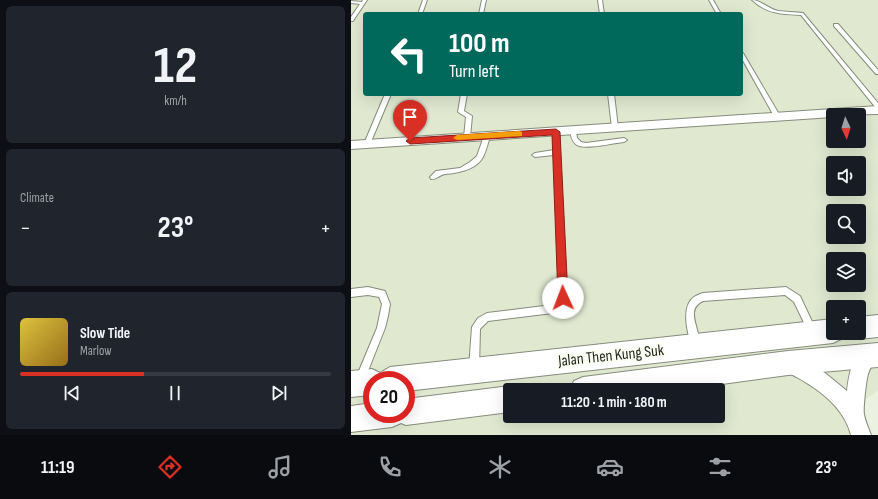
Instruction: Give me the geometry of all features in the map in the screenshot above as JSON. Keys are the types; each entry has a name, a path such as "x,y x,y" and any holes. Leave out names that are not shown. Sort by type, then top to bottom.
{"street":[{"path":"351,145 878,110"},
{"path":"866,327 878,326"},
{"name":"Jalan Then Kung Suk","path":"415,377 823,332"},
{"path":"854,415 858,377 862,364 874,356"},
{"name":"Jalan Then Kung Suk","path":"636,383 788,363 874,356"},
{"path":"788,363 809,372 832,390 854,415 861,435"},
{"path":"415,411 503,400"},
{"path":"351,419 363,418"}],"lane":[{"path":"421,12 425,0"},
{"path":"481,12 484,0"},
{"path":"600,0 602,12"},
{"path":"711,0 718,12"},
{"path":"754,0 762,6 776,12 793,12 802,14 878,106"},
{"path":"351,2 364,1"},
{"path":"351,20 364,1"},
{"path":"836,25 878,73"},
{"path":"743,56 777,116"},
{"path":"367,144 387,96"},
{"path":"464,96 461,112 469,116 467,137"},
{"path":"611,96 615,128"},
{"path":"573,131 574,138 579,144 624,140"},
{"path":"473,371 476,332 481,321 487,317 553,309 560,305 563,298 556,132"},
{"path":"433,177 438,173 461,170 473,164 480,157 487,136"},
{"path":"535,154 557,152"},
{"path":"351,293 368,291 382,294 386,304 381,328 361,383"},
{"path":"695,346 690,312 693,302 696,299 703,298 786,291 797,299 823,332"}],"shaded area":[{"path":"351,0 878,0 878,391 848,411 856,435 351,435"}],"slow traffic":[{"path":"457,138 519,134"}],"route":[{"path":"410,141 556,132 563,298"}]}
